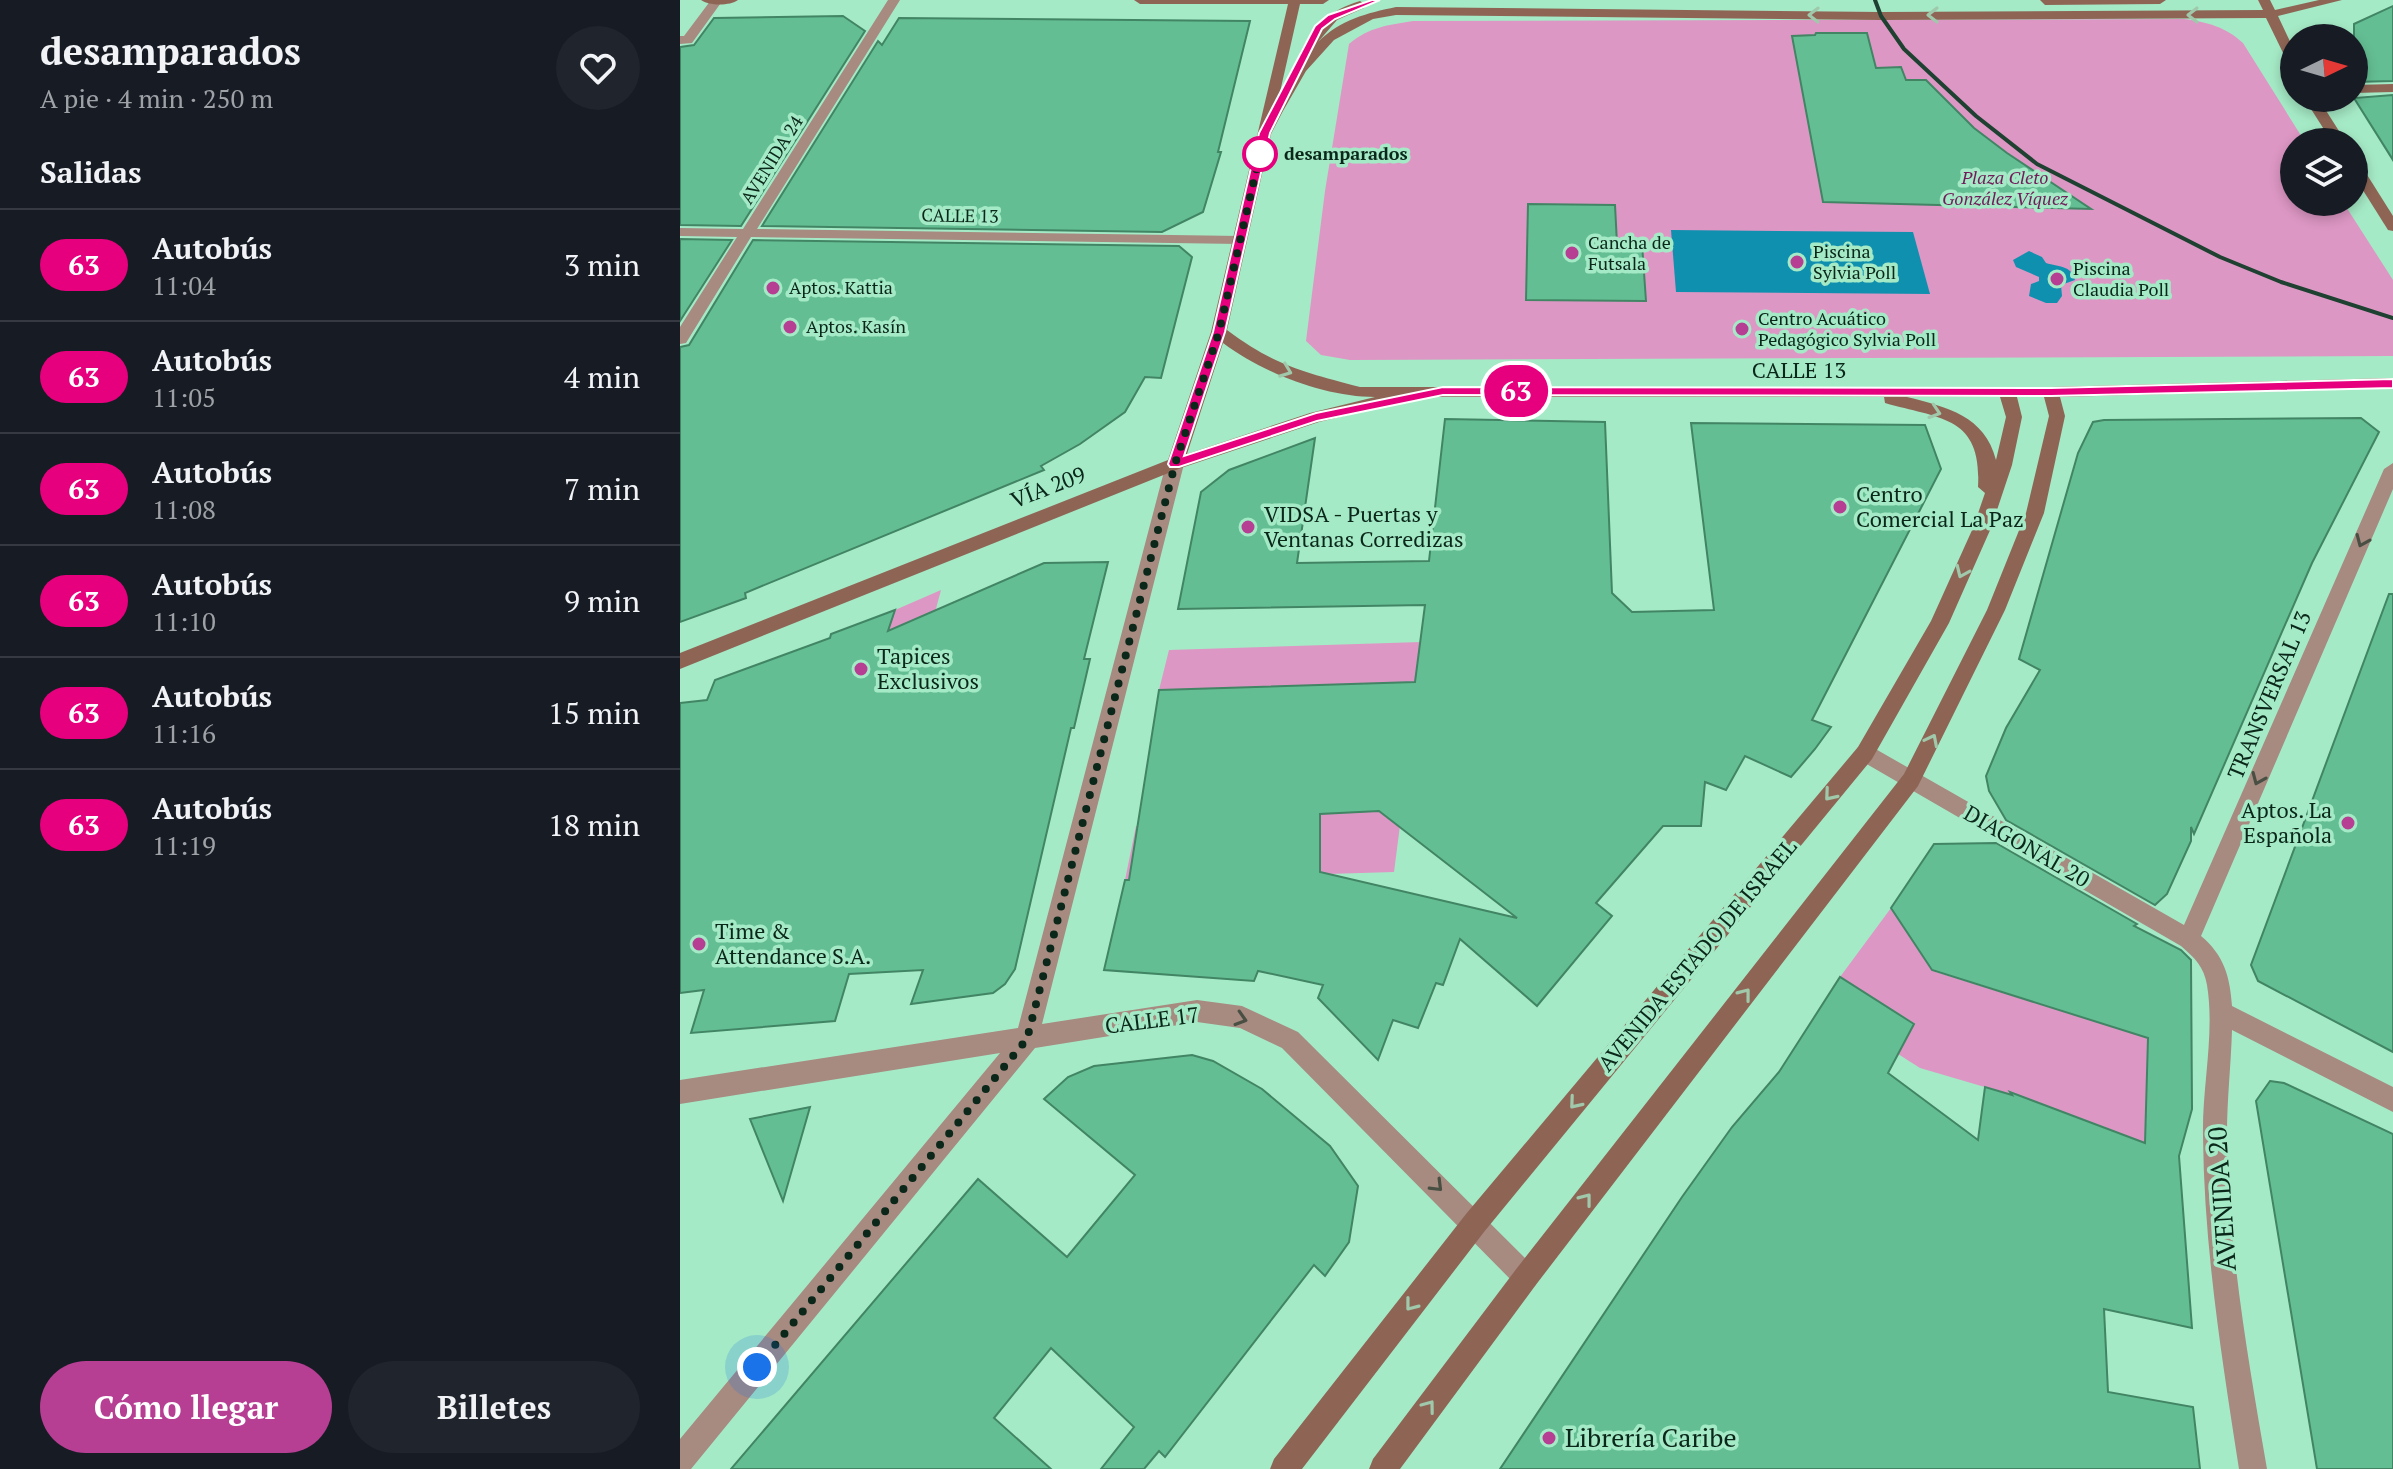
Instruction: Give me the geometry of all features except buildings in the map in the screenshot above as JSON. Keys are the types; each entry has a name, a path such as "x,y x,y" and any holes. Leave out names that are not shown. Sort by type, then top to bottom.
{"main road":[{"path":"707,0 732,0"},
{"path":"1140,0 1323,0"},
{"path":"1175,464 1219,332 1295,0"},
{"path":"1265,133 1318,28 1331,17 1375,0"},
{"path":"1451,0 2271,14 2336,0"},
{"path":"1298,71 1331,35 1350,22 1372,14 1396,11 1890,9 2160,0"},
{"path":"2264,0 2280,33"},
{"path":"2368,89 2393,88"},
{"path":"2368,187 2393,227"},
{"name":"CALLE 13","path":"1219,332 1255,359 1291,374 1360,392 2051,392 2393,383"},
{"name":"VÍA 209","path":"680,661 1175,464 1316,417 1443,391"},
{"path":"1860,392 1940,412 1980,434 1989,452 1990,472 1982,528"},
{"name":"AVENIDA ESTADO DE ISRAEL","path":"1284,1469 1475,1223 1865,753 1940,623 1982,528 2003,465 2014,417 2007,392"},
{"path":"1383,1469 1526,1277 1911,780 1996,610 2035,513 2057,416 2051,392"}],"street":[{"path":"680,40 688,40 717,0"},
{"name":"AVENIDA 24","path":"680,339 894,0"},
{"name":"CALLE 13","path":"680,232 1240,240"},
{"path":"680,1461 1027,1039 1175,464"},
{"name":"TRANSVERSAL 13","path":"2189,939 2393,469"},
{"name":"DIAGONAL 20","path":"1865,753 2189,939"},
{"name":"AVENIDA 20","path":"2189,939 2208,955 2216,972 2219,1011 2215,1134 2219,1197 2253,1469"},
{"name":"CALLE 17","path":"680,1092 1197,1011 1242,1017 1290,1040 1526,1277"},
{"path":"2219,1011 2393,1100"}],"green space":[{"name":"Plaza Cleto González Víquez","path":"2184,19 2216,26 2243,43 2280,102 2280,112 2286,112 2296,128 2280,128 2280,216 2352,216 2393,280 2393,356 1350,360 1321,355 1306,341 1325,191 1349,44 1371,30 1413,21"},
{"path":"941,590 908,713 862,716 895,610"},
{"path":"1421,642 1415,682 1159,690 1169,650"},
{"path":"1320,799 1366,811 1402,810 1394,872 1125,880 1136,826 1320,833"},
{"path":"1891,908 1936,972 2148,1038 2145,1143 2039,1103 1920,1068 1898,1054 1914,1023 1840,977"}],"water":[{"name":"Piscina Sylvia Poll","path":"1671,230 1913,232 1930,294 1676,292"},
{"name":"Piscina Claudia Poll","path":"2029,251 2073,275 2075,280 2061,285 2062,296 2057,303 2046,303 2029,296 2031,284 2039,281 2039,277 2016,267 2013,260"}],"railway":[{"path":"1875,0 1881,16 1904,49 1976,116 2037,164 2220,257 2281,282 2393,318"}],"bus line":[{"name":"63","path":"1375,0 1331,17 1318,28 1265,133 1219,332 1175,464 1316,417 1443,391 2051,392 2393,383"}],"place":[{"name":"desamparados","path":"1260,154"},
{"name":"Cancha de Futsala","path":"1572,253"},
{"name":"Piscina Sylvia Poll","path":"1797,262"},
{"name":"Piscina Claudia Poll","path":"2057,279"},
{"name":"Aptos. Kattia","path":"773,288"},
{"name":"Aptos. Kasín","path":"790,327"},
{"name":"Centro Acuático Pedagógico Sylvia Poll","path":"1742,329"},
{"name":"Centro Comercial La Paz","path":"1840,507"},
{"name":"VIDSA - Puertas y Ventanas Corredizas","path":"1248,527"},
{"name":"Tapices Exclusivos","path":"861,669"},
{"name":"Aptos. La Española","path":"2348,823"},
{"name":"Time & Attendance S.A.","path":"699,944"},
{"name":"Librería Caribe","path":"1549,1438"}],"route":[{"path":"757,1367 1027,1039 1175,464 1219,332 1260,154"}]}
